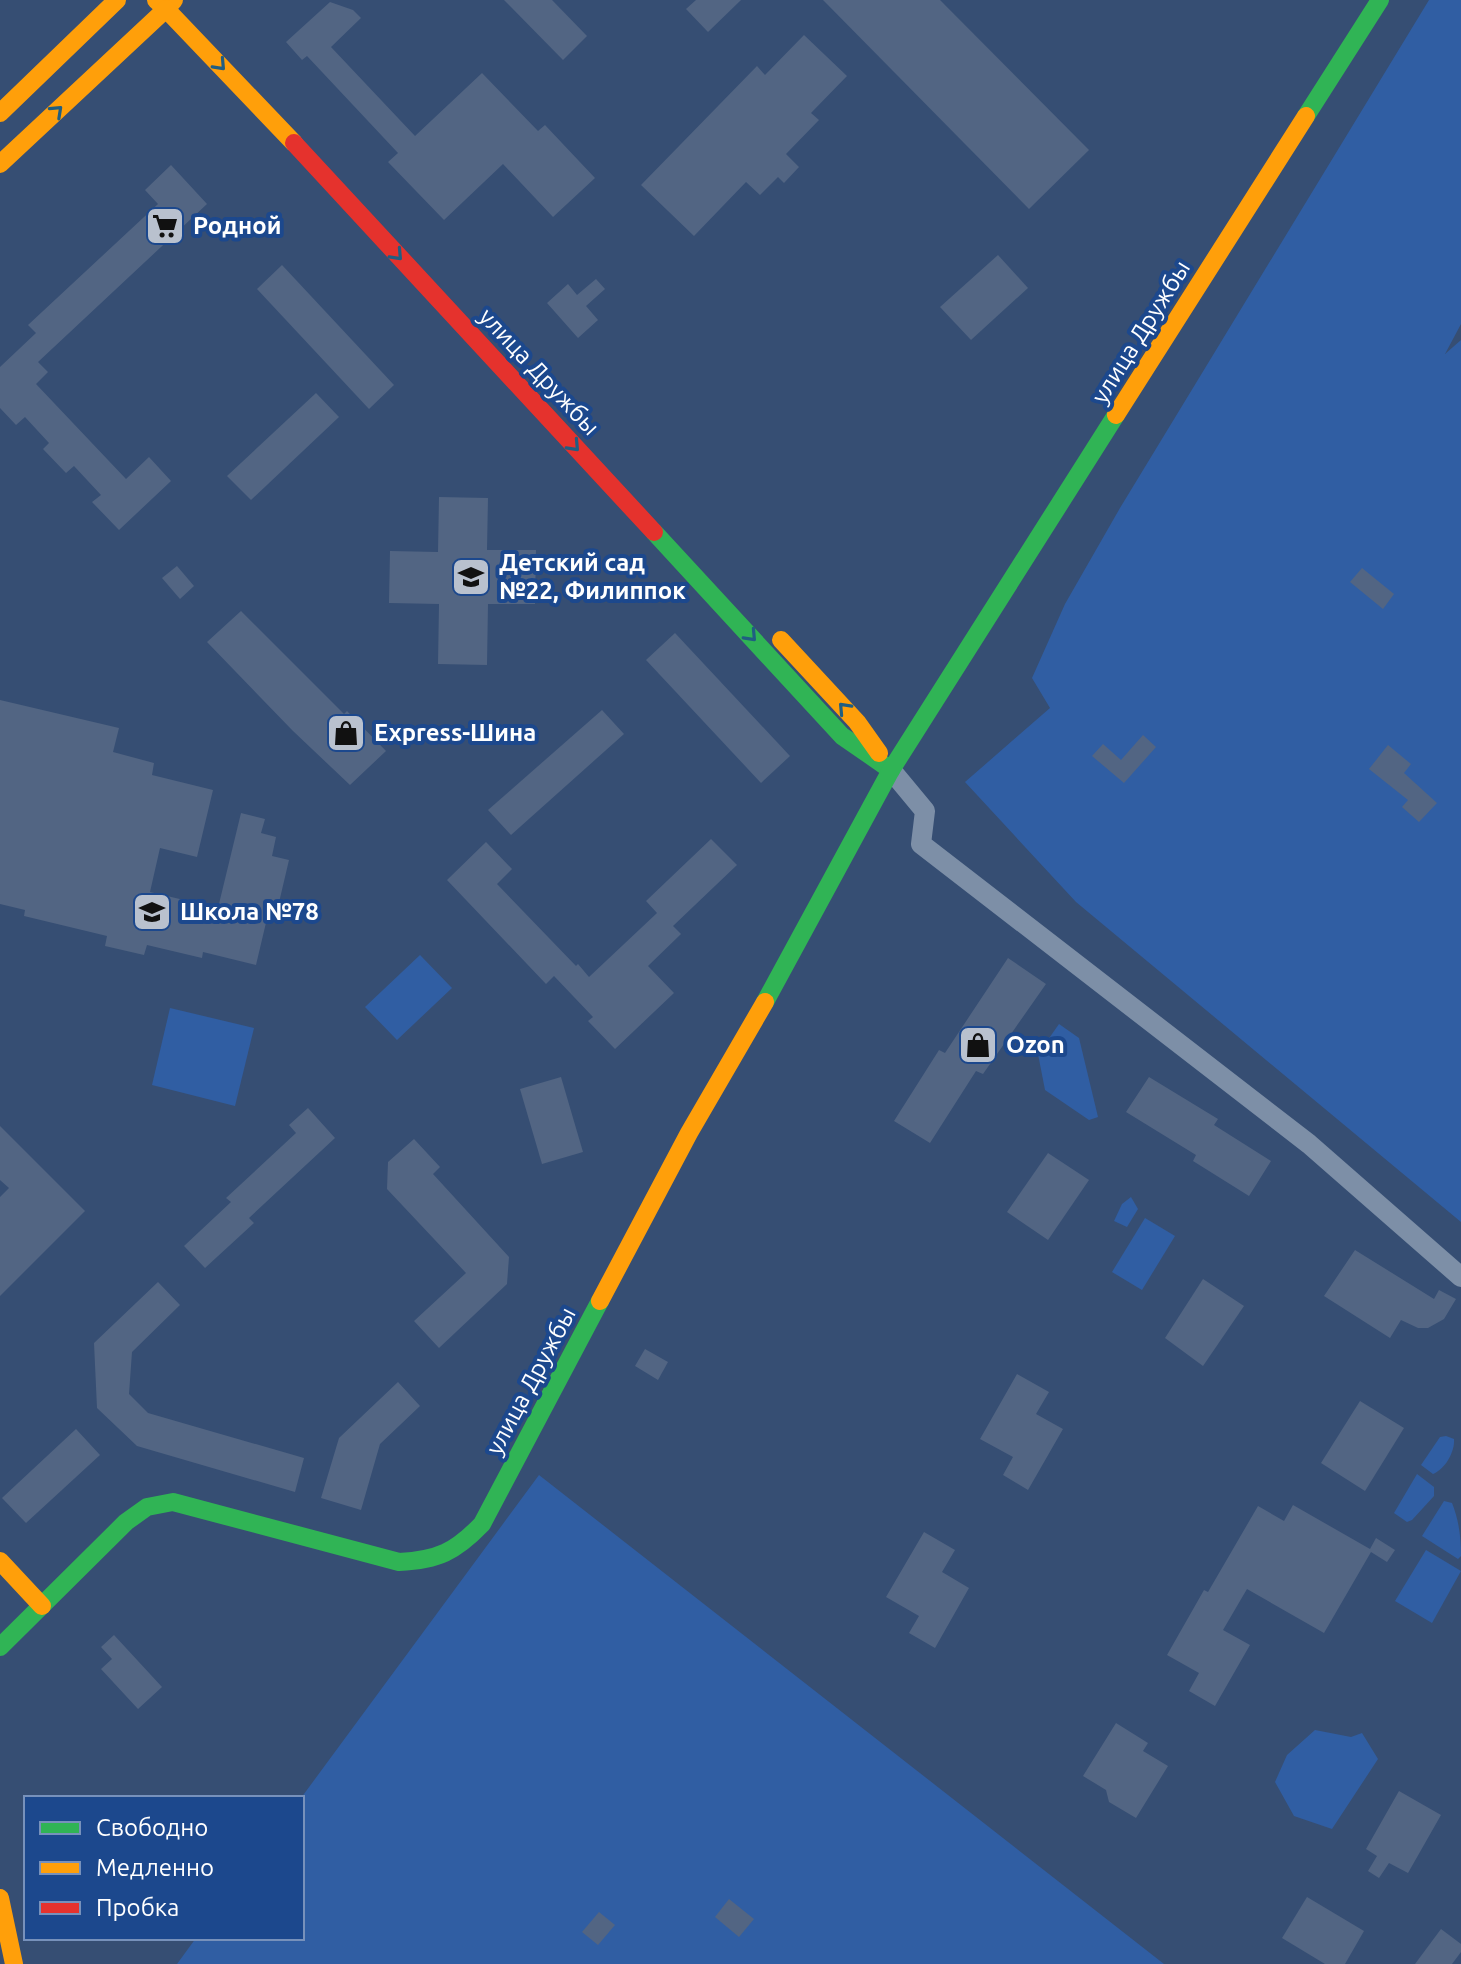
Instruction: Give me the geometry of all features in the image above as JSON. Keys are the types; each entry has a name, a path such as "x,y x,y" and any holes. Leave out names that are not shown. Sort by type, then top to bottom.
{"street":[{"path":"0,113 117,0"},
{"name":"улица Дружбы","path":"0,1647 126,1522 147,1507 173,1502 399,1562 429,1561 460,1547 482,1524 689,1133 788,963 891,770 1380,0"},
{"path":"0,164 169,2 199,17"},
{"name":"улица Дружбы","path":"169,2 198,40 490,337"},
{"name":"улица Дружбы","path":"262,83 842,736 891,770"},
{"path":"772,631 857,722 925,811 921,844 1309,1144 1461,1277"},
{"path":"0,1561 42,1606"},
{"path":"0,1898 14,1964"}],"shaded area":[{"path":"1429,0 1461,0 1461,324 1445,354 1461,340 1461,1222 1076,902 965,782 1050,708 1032,678 1065,604 1120,508"},
{"path":"420,955 452,988 397,1040 365,1007"},
{"path":"170,1008 254,1028 235,1106 152,1085"},
{"path":"1059,1024 1079,1038 1098,1117 1089,1120 1045,1090 1038,1054"},
{"path":"1131,1197 1138,1209 1127,1227 1114,1221 1122,1204"},
{"path":"1145,1218 1175,1236 1142,1290 1112,1272"},
{"path":"1440,1437 1454,1439 1453,1449 1445,1464 1433,1474 1421,1465"},
{"path":"1417,1474 1434,1487 1434,1496 1407,1522 1394,1513"},
{"path":"539,1475 1164,1964 177,1964 195,1940 304,1940 302,1796"},
{"path":"1444,1501 1452,1503 1456,1516 1461,1549 1458,1559 1422,1536"},
{"path":"1426,1550 1461,1571 1432,1623 1395,1601"},
{"path":"1315,1730 1351,1737 1362,1733 1378,1759 1332,1829 1294,1816 1275,1782 1287,1755"}],"building":[{"path":"504,0 552,0 587,36 563,60"},
{"path":"696,0 741,0 708,32 686,9"},
{"path":"823,0 940,0 1089,150 1029,209"},
{"path":"330,2 353,10 361,18 331,47 415,136 482,73 538,131 545,125 595,178 553,217 503,164 444,220 388,162 398,153 307,56 302,60 286,42"},
{"path":"804,35 847,76 811,113 819,120 786,154 799,167 784,183 778,177 760,195 746,182 694,236 641,185 757,66 765,75"},
{"path":"171,165 207,204 38,362 48,372 36,384 126,479 149,457 171,481 119,530 92,502 101,495 74,466 66,473 43,449 49,443 25,417 16,425 0,408 0,367 36,333 28,325 158,204 145,190"},
{"path":"998,255 1028,288 971,340 940,307"},
{"path":"282,265 394,385 369,409 257,289"},
{"path":"596,279 605,289 586,306 598,320 578,338 547,303 568,284 577,295"},
{"path":"316,393 339,417 251,500 227,476"},
{"path":"439,497 488,498 487,550 536,550 535,604 488,604 487,665 438,664 439,604 389,603 390,551 438,552"},
{"path":"177,566 194,586 180,599 162,578"},
{"path":"1362,568 1394,594 1383,609 1350,582"},
{"path":"241,611 344,714 347,711 386,751 350,785 207,642"},
{"path":"675,633 790,756 761,783 646,660"},
{"path":"0,700 119,728 113,752 154,763 152,775 213,790 197,857 160,848 150,892 218,908 241,813 265,819 261,833 276,837 272,856 289,860 277,911 269,910 256,965 203,952 202,958 147,945 144,955 105,946 107,936 24,916 25,910 0,904"},
{"path":"602,710 624,734 511,835 488,810"},
{"path":"1143,735 1156,747 1124,783 1092,756 1103,744 1121,760"},
{"path":"1388,745 1411,764 1404,773 1437,803 1419,822 1402,807 1408,800 1369,769"},
{"path":"711,839 737,865 673,926 681,934 648,966 674,993 615,1049 588,1021 593,1017 554,976 546,984 447,880 486,842 512,869 497,884 589,977 657,913 646,901"},
{"path":"1008,958 1046,984 983,1074 976,1071 930,1143 894,1121 939,1050 945,1053"},
{"path":"561,1077 583,1152 542,1164 520,1089"},
{"path":"1149,1077 1218,1119 1214,1125 1271,1161 1249,1196 1193,1161 1196,1155 1126,1112"},
{"path":"308,1108 335,1138 249,1218 254,1223 205,1268 184,1246 231,1202 226,1198 296,1133 289,1125"},
{"path":"0,1126 85,1211 0,1296 0,1197 9,1188 0,1180"},
{"path":"414,1139 440,1167 433,1174 509,1257 507,1284 439,1348 414,1321 466,1273 387,1189 388,1162"},
{"path":"1048,1153 1089,1180 1048,1240 1007,1212"},
{"path":"1355,1250 1434,1299 1439,1290 1456,1299 1444,1319 1428,1328 1418,1328 1401,1320 1390,1338 1324,1296"},
{"path":"1203,1279 1244,1306 1203,1366 1165,1338"},
{"path":"158,1282 180,1305 132,1352 129,1394 148,1413 304,1458 295,1492 137,1446 97,1408 94,1343"},
{"path":"645,1349 668,1362 658,1380 635,1366"},
{"path":"1017,1374 1049,1392 1036,1414 1063,1429 1028,1490 1003,1475 1013,1457 980,1439"},
{"path":"398,1382 420,1406 380,1444 361,1510 321,1498 339,1438"},
{"path":"1360,1401 1404,1428 1365,1491 1321,1463"},
{"path":"76,1429 100,1455 26,1523 2,1498"},
{"path":"1293,1505 1370,1549 1376,1538 1395,1550 1387,1562 1371,1552 1324,1633 1247,1589 1223,1630 1250,1645 1215,1706 1189,1691 1199,1673 1167,1655 1258,1506 1284,1521"},
{"path":"924,1532 955,1550 942,1572 969,1588 935,1648 909,1633 919,1616 886,1597"},
{"path":"114,1635 162,1687 138,1709 101,1669 112,1659 101,1647"},
{"path":"1116,1723 1148,1743 1143,1751 1168,1766 1136,1818 1109,1802 1106,1790 1083,1776"},
{"path":"1399,1791 1441,1815 1408,1873 1389,1863 1379,1878 1368,1871 1377,1856 1366,1849"},
{"path":"1307,1897 1364,1931 1345,1964 1325,1964 1282,1938"},
{"path":"729,1899 754,1919 739,1937 715,1917"},
{"path":"599,1912 615,1925 598,1945 582,1932"},
{"path":"1441,1929 1461,1944 1461,1952 1452,1964 1415,1964"}],"traffic: fast":[{"path":"1306,116 1380,0"},
{"path":"765,1002 891,770 1116,415"},
{"path":"654,532 842,736 891,770"},
{"path":"0,1647 126,1522 147,1507 173,1502 399,1562 425,1559 454,1548 482,1524 600,1301"}],"traffic: slow":[{"path":"0,113 117,0"},
{"path":"156,0 166,9 174,0"},
{"path":"0,164 166,9 294,143"},
{"path":"1116,415 1306,116"},
{"path":"781,640 857,722 879,753"},
{"path":"600,1301 689,1133 765,1002"},
{"path":"0,1561 42,1606"},
{"path":"0,1898 14,1964"}],"traffic: jam":[{"path":"294,143 654,532"}],"place":[{"name":"Родной","path":"165,226"},
{"name":"Детский сад №22, Филиппок","path":"471,577"},
{"name":"Express-Шина","path":"346,733"},
{"name":"Школа №78","path":"152,912"},
{"name":"Ozon","path":"978,1045"}]}
